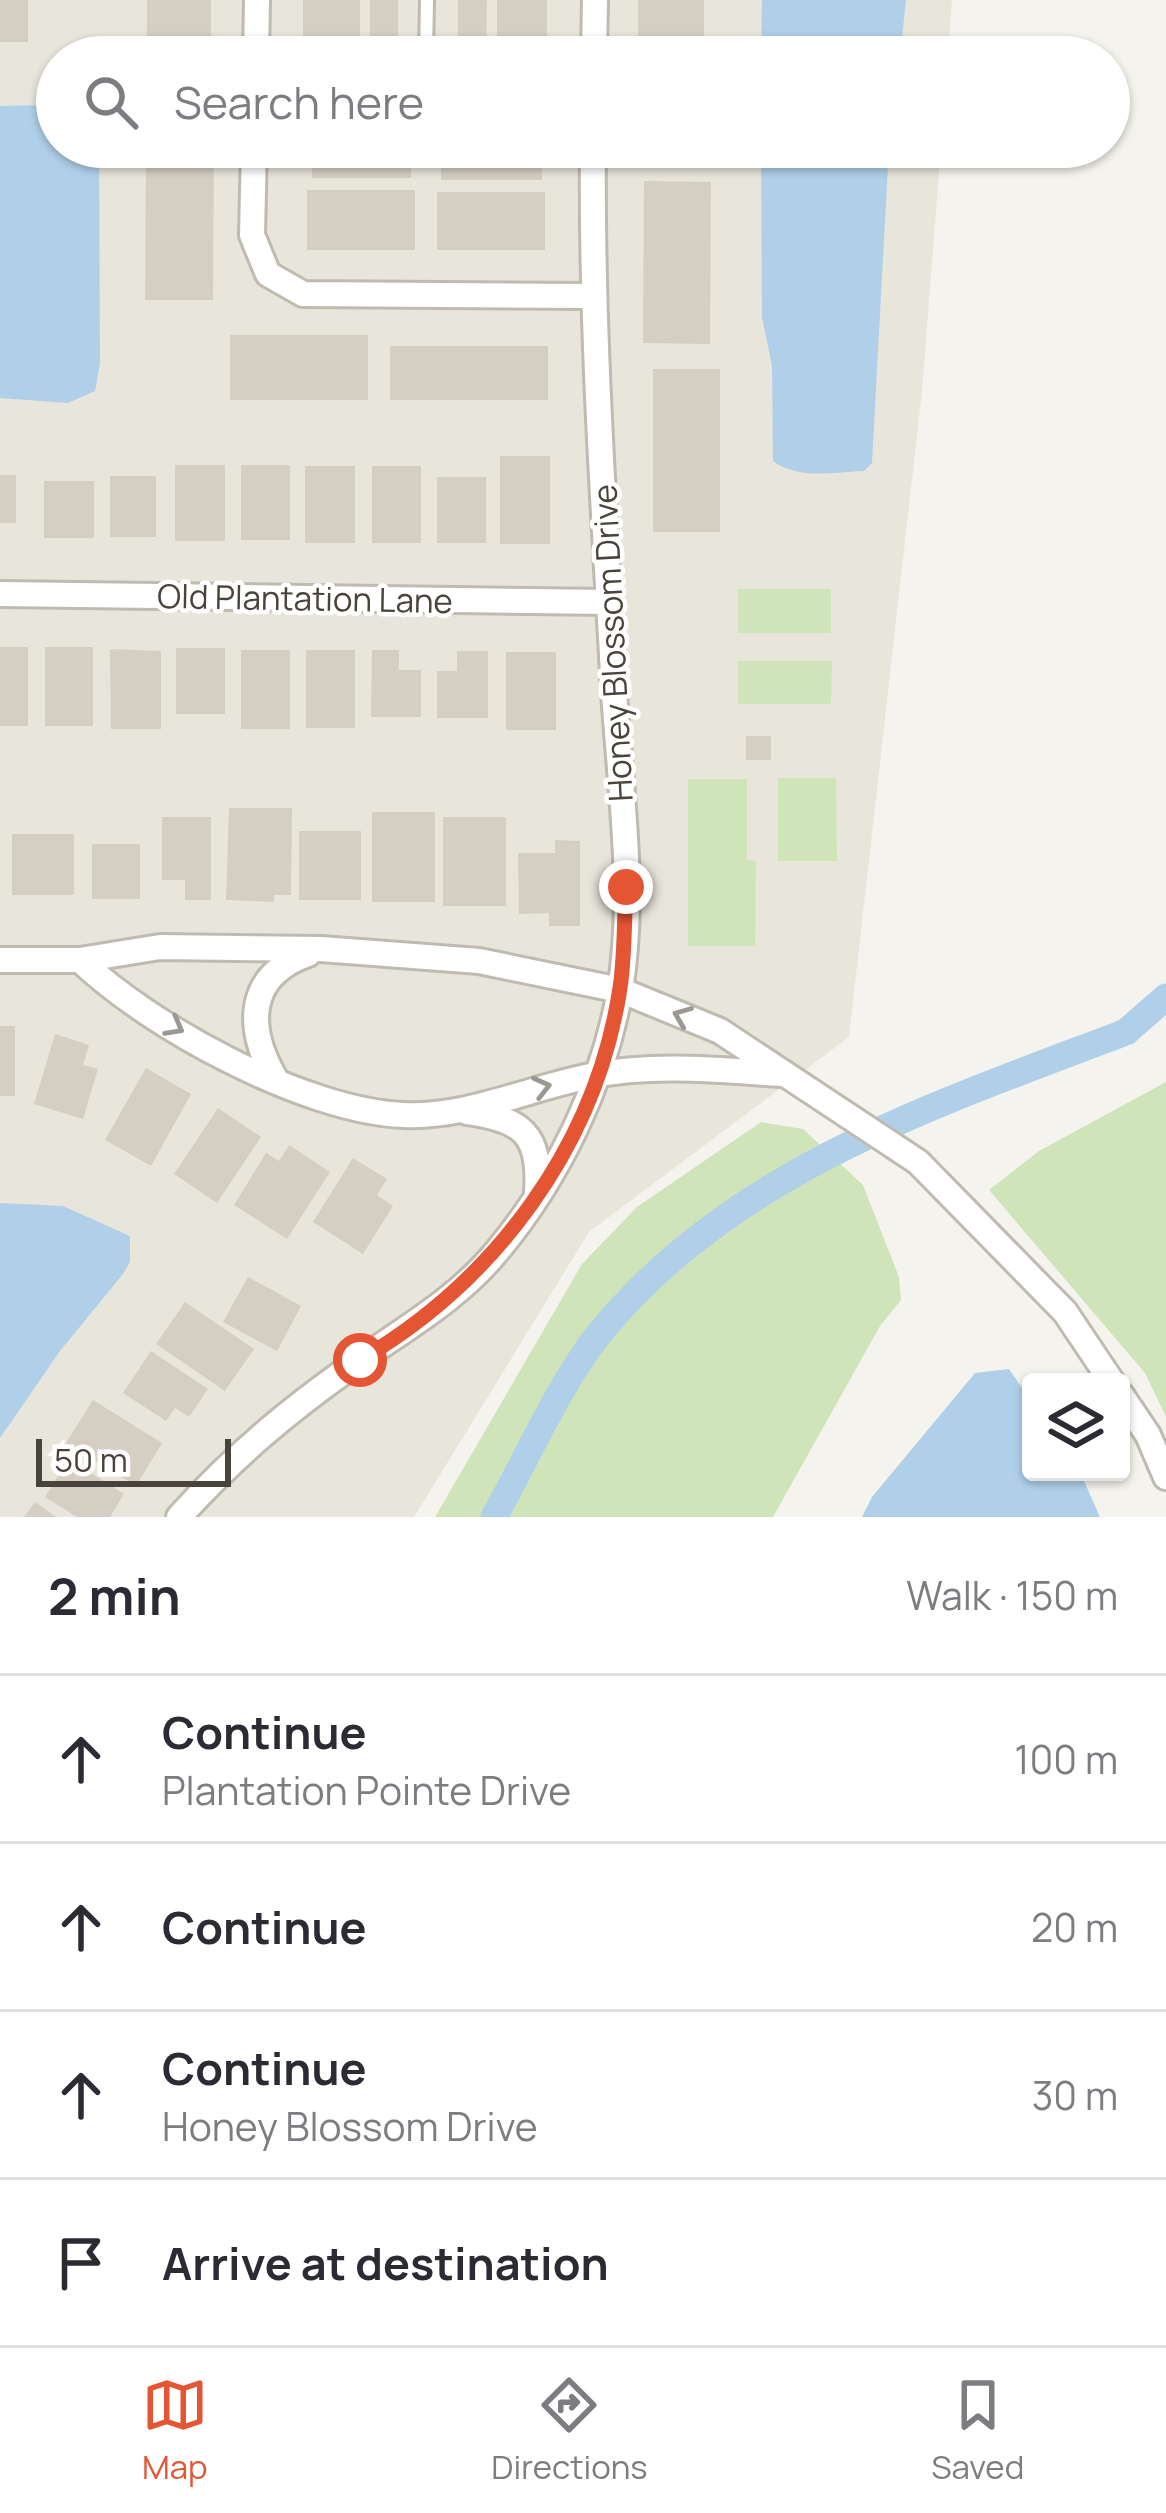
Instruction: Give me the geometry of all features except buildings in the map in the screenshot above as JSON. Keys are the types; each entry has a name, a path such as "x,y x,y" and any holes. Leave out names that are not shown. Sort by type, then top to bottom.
{"street":[{"path":"256,36 257,0"},
{"path":"594,36 595,0"},
{"path":"254,168 252,235 268,274 303,294 591,296"},
{"name":"Honey Blossom Drive","path":"179,1517 240,1450 456,1294 537,1198 597,1074 620,990 626,887 591,296 593,168"},
{"name":"Old Plantation Lane","path":"0,594 609,602"},
{"path":"0,960 80,961 160,947 322,949 478,961 620,990 720,1031 918,1162 1065,1312 1106,1373"},
{"path":"279,1084 260,1054 254,1027 262,990 284,962 322,949"},
{"path":"80,961 115,994 279,1084 340,1105 403,1115 458,1111 597,1074 698,1068 783,1074"},
{"path":"458,1111 506,1117 527,1136 539,1159 537,1198"},
{"path":"1130,1409 1166,1478"}],"lane":[{"path":"426,36 427,0"}],"shaded area":[{"path":"0,0 952,0 949,36 36,36 36,168 939,168 922,391 849,1037 589,1232 414,1517 0,1517"}],"green space":[{"path":"738,589 831,589 831,633 738,633"},
{"path":"738,661 832,661 831,704 738,704"},
{"path":"778,778 836,778 837,861 778,861"},
{"path":"688,779 747,779 747,860 756,861 755,946 688,946"},
{"path":"1166,1082 1166,1417 1145,1373 989,1190 1039,1151"},
{"path":"761,1122 803,1129 863,1185 899,1277 901,1300 880,1326 773,1517 435,1517 582,1264 637,1207"}],"water":[{"path":"762,0 906,0 902,36 761,36"},
{"path":"36,105 36,168 99,168 100,363 95,391 68,403 0,398 0,106"},
{"path":"761,168 888,168 872,463 864,471 805,473 773,461 772,366 762,317"},
{"path":"0,1203 63,1206 130,1236 130,1262 0,1438"},
{"path":"1009,1369 1022,1388 1022,1481 1084,1481 1100,1517 862,1517 872,1497 975,1373"}],"waterway":[{"path":"494,1517 557,1398 599,1334 652,1277 710,1228 774,1186 911,1116 1126,1032 1166,997"}],"route":[{"path":"360,1360 406,1333 456,1294 537,1198 597,1074 620,990 626,887"}]}
